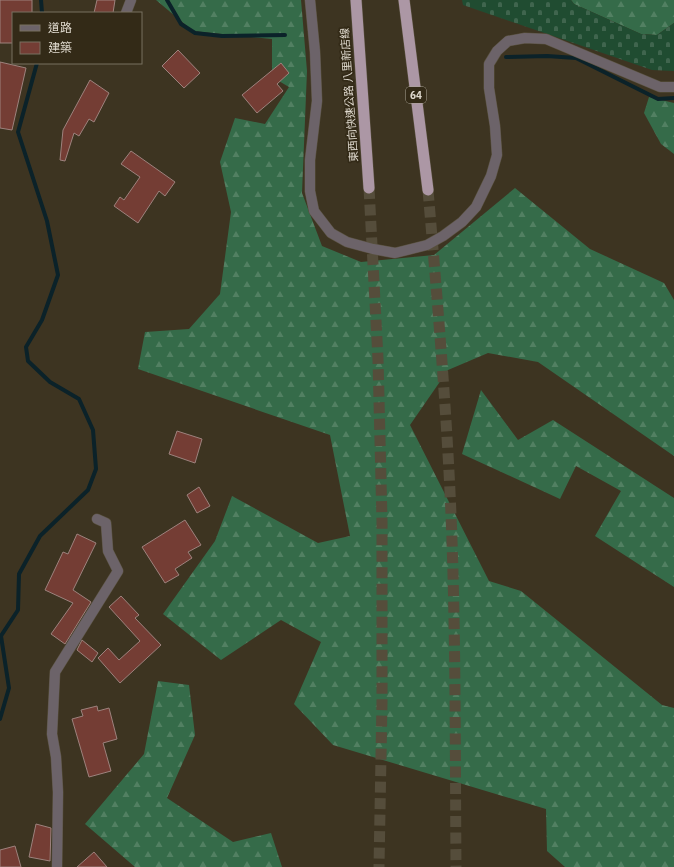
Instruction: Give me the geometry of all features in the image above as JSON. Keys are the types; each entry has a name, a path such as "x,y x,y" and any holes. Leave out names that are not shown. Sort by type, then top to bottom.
{"highway":[{"name":"東西向快速公路 八里新店線","path":"356,0 369,188"},
{"name":"64","path":"404,0 428,190"}],"street":[{"path":"126,12 131,0"},
{"path":"310,0 315,52 317,101 310,160 310,192 314,211 331,233 358,246 395,253 426,245 443,236 462,222 476,207 491,176 497,155 495,126 489,88 489,64 497,51 508,41 525,38 546,39 660,87 674,87"},
{"path":"57,867 58,792 56,757 52,734 55,672 118,571 108,552 106,523 97,519"}],"green space":[{"path":"156,0 301,0 307,71 302,193 322,246 361,262 434,255 515,188 590,249 664,283 674,300 674,456 538,362 488,353 448,370 410,425 489,581 521,591 662,705 674,708 674,867 565,867 547,851 546,809 333,745 294,704 321,642 281,620 221,660 163,614 215,541 232,496 318,543 350,536 330,435 138,369 145,332 189,329 220,294 231,212 220,162 235,118 265,124 289,87 272,77 272,39 193,31"},
{"path":"462,0 571,0 574,4 641,34 657,35 674,23 674,71 652,70 463,5"},
{"path":"571,0 674,0 674,23 657,35 641,34 574,4"},
{"path":"649,97 674,103 674,154 661,144 644,113"},
{"path":"481,390 518,440 553,420 674,498 674,587 595,536 621,491 576,466 560,499 462,454"},
{"path":"158,681 189,685 195,735 167,798 233,842 271,833 282,867 135,867 85,824 144,754"}],"building":[{"path":"0,0 32,0 32,12 12,12 12,43 0,43"},
{"path":"97,0 115,0 113,12 94,12"},
{"path":"178,50 200,73 184,88 162,66"},
{"path":"0,62 26,68 12,130 0,128"},
{"path":"281,63 289,73 277,84 283,91 257,113 242,95"},
{"path":"90,80 109,93 94,122 89,119 79,136 74,133 65,161 60,160 63,130"},
{"path":"131,151 175,182 165,196 159,191 138,223 114,206 120,197 124,200 140,177 121,164"},
{"path":"177,431 202,439 195,463 169,454"},
{"path":"199,487 210,506 197,513 187,495"},
{"path":"185,520 201,545 188,552 192,558 175,569 179,575 165,583 142,547"},
{"path":"77,534 96,543 73,590 91,602 65,644 51,634 73,603 45,590 63,552 68,554"},
{"path":"121,596 139,615 135,618 161,645 120,683 98,658 108,648 119,660 140,641 109,607"},
{"path":"82,640 98,653 92,662 77,650"},
{"path":"97,706 98,711 109,708 117,739 103,743 111,771 89,777 72,719 83,716 81,710"},
{"path":"36,824 51,828 50,861 29,857"},
{"path":"15,846 21,867 0,867 0,850"},
{"path":"94,852 107,867 77,867"}],"waterway":[{"path":"41,0 42,12"},
{"path":"167,0 181,24 195,33 222,36 285,35"},
{"path":"506,57 547,56 576,58 658,99 674,98"},
{"path":"0,719 9,688 1,636 18,610 19,574 40,536 88,490 96,469 93,430 79,399 50,382 28,361 26,347 42,320 58,275 47,221 18,132 37,64"}],"tunnel":[{"path":"369,188 378,359 382,521 382,701 379,867"},
{"path":"428,190 447,437 451,521 455,669 456,867"}]}
